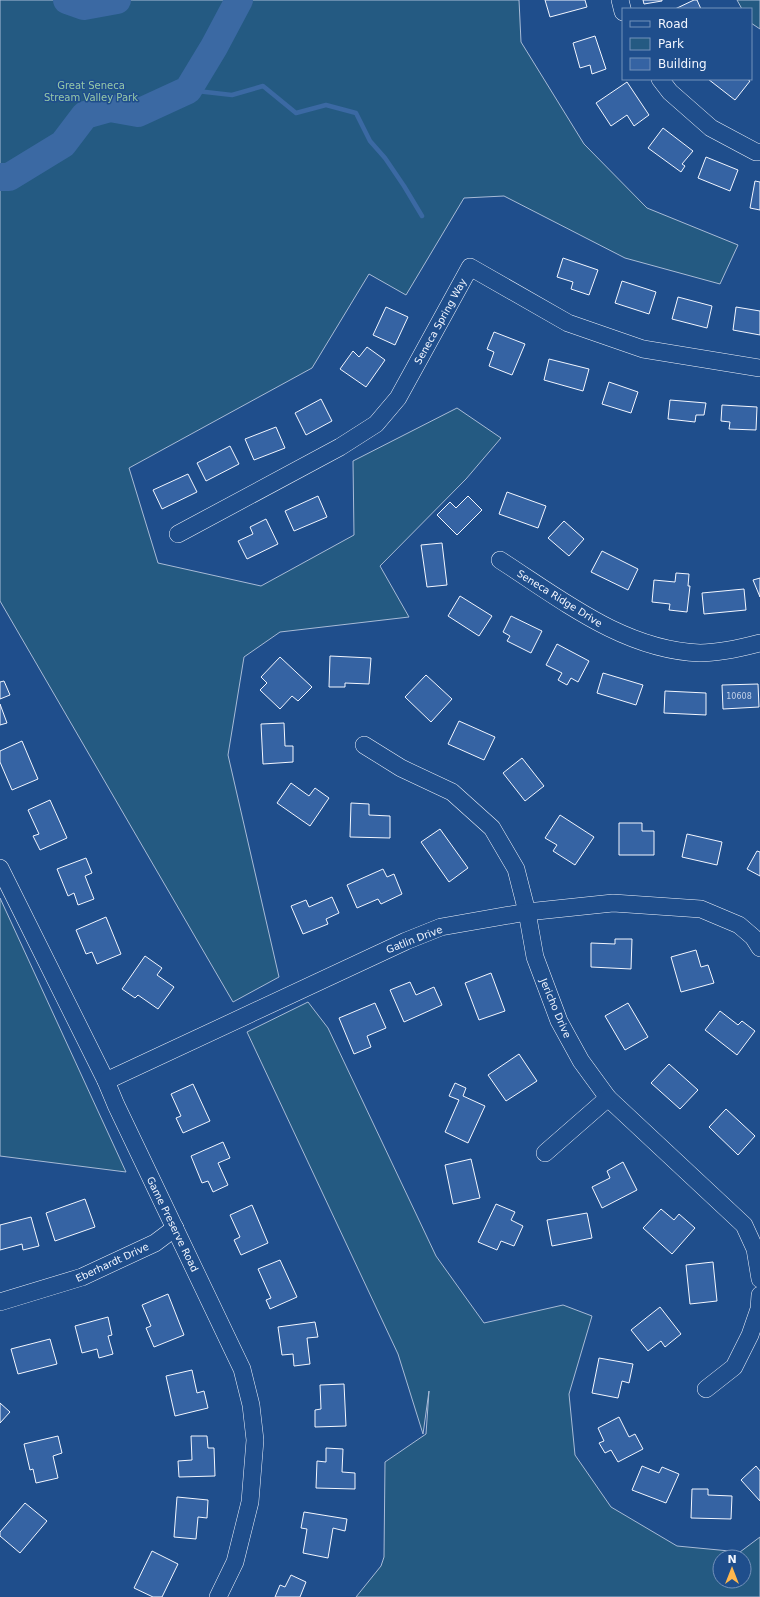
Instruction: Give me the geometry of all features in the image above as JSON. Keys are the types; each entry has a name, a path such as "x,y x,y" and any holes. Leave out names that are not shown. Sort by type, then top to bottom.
{"street":[{"path":"661,80 670,92 711,128 756,152 760,152"},
{"name":"Seneca Spring Way","path":"178,534 340,447 376,424 398,398 470,267 568,323 628,344 643,349 760,368"},
{"name":"Seneca Ridge Drive","path":"500,560 584,615 621,634 662,648 701,653 741,648 760,643"},
{"name":"Jericho Drive","path":"364,745 401,768 452,792 492,828 516,869 527,912 535,957 559,1022 581,1061 608,1098 744,1225 755,1249 760,1278"},
{"name":"Game Preserve Road","path":"0,868 106,1080 116,1105 242,1369 251,1405 255,1440 250,1502 235,1562 218,1597"},
{"name":"Gatlin Drive","path":"106,1080 406,941 441,928 527,912 613,903 701,909 739,925 753,936 760,948"},
{"path":"545,1153 608,1098"},
{"name":"Eberhardt Drive","path":"0,1302 82,1277 155,1243 175,1228"},
{"path":"706,1389 734,1367 750,1335 759,1309 760,1295"}],"green space":[{"name":"Great Seneca Stream Valley Park","path":"0,0 519,0 521,42 584,144 647,208 738,245 720,284 625,258 504,196 464,198 406,295 369,274 312,368 129,468 158,563 261,586 354,535 353,461 457,408 501,438 466,479 380,566 409,617 280,632 244,657 228,755 279,977 233,1002 0,601"},
{"path":"737,0 760,0 760,29 752,24 752,8 741,8"},
{"path":"0,898 126,1172 0,1156"},
{"path":"308,1002 328,1028 436,1256 484,1323 563,1305 592,1316 569,1394 575,1455 611,1507 677,1546 712,1549 712,1589 752,1589 752,1549 744,1549 760,1537 760,1597 356,1597 381,1566 384,1557 385,1462 426,1434 429,1391 423,1434 398,1354 247,1032"}],"building":[{"path":"545,0 585,0 587,7 550,17"},
{"path":"643,0 662,0 662,1 644,4"},
{"path":"697,0 701,8 677,8"},
{"path":"595,36 606,69 592,74 590,65 580,68 573,43"},
{"path":"709,80 750,81 735,100"},
{"path":"627,82 649,115 634,126 627,115 611,126 596,103"},
{"path":"663,128 693,151 682,164 685,166 681,172 648,148"},
{"path":"706,157 738,170 730,191 698,178"},
{"path":"755,181 760,182 760,210 750,208"},
{"path":"563,258 598,270 589,295 571,289 573,282 557,277"},
{"path":"622,281 656,292 649,314 615,303"},
{"path":"678,297 712,306 707,328 672,319"},
{"path":"386,307 408,317 395,345 373,335"},
{"path":"736,307 760,311 760,335 733,330"},
{"path":"494,332 525,344 512,375 489,366 494,352 487,349"},
{"path":"367,347 385,360 366,387 340,369 353,351 359,357"},
{"path":"549,359 589,369 583,391 544,380"},
{"path":"609,382 638,392 631,413 602,404"},
{"path":"321,399 332,421 306,435 295,413"},
{"path":"670,400 706,403 704,415 696,415 695,422 668,419"},
{"path":"722,405 757,407 756,430 729,429 730,422 721,421"},
{"path":"276,427 285,448 254,460 245,439"},
{"path":"230,446 239,464 206,481 197,463"},
{"path":"188,474 197,492 162,509 153,490"},
{"path":"507,492 546,506 538,528 499,514"},
{"path":"318,496 327,517 294,531 285,511"},
{"path":"468,496 482,510 457,535 437,515 450,502 456,508"},
{"path":"266,519 278,544 247,559 238,541 253,534 250,527"},
{"path":"564,521 584,539 569,556 548,538"},
{"path":"442,543 447,585 427,587 421,545"},
{"path":"602,551 638,569 628,590 591,572"},
{"path":"676,573 689,574 688,586 690,586 687,612 669,610 670,604 652,602 654,580 675,582"},
{"path":"760,578 760,597 753,580"},
{"path":"744,589 746,610 704,614 702,593"},
{"path":"460,596 492,616 479,636 448,616"},
{"path":"511,616 542,631 531,653 507,641 510,636 503,632"},
{"path":"557,644 589,661 578,682 571,678 567,685 558,680 562,673 546,665"},
{"path":"330,656 371,658 369,684 345,683 345,687 329,687"},
{"path":"280,657 312,687 298,701 292,696 280,709 260,690 267,683 261,677"},
{"path":"603,673 643,685 636,705 597,693"},
{"path":"426,675 452,699 431,722 405,697"},
{"path":"4,681 10,695 0,699 0,682"},
{"path":"758,684 759,707 723,709 722,685"},
{"path":"665,691 706,693 706,715 664,713"},
{"path":"0,704 7,723 0,725"},
{"path":"459,721 495,737 484,760 448,744"},
{"path":"284,723 285,746 293,746 293,762 263,764 261,724"},
{"path":"22,741 38,779 12,790 0,762 0,751"},
{"path":"522,758 544,786 525,801 503,773"},
{"path":"291,783 309,796 315,788 329,798 310,826 277,803"},
{"path":"50,800 67,838 40,850 33,836 39,834 28,810"},
{"path":"351,803 369,804 369,815 390,816 390,838 350,837"},
{"path":"560,815 594,837 575,865 553,851 557,845 545,838"},
{"path":"619,823 642,823 642,831 654,831 654,855 619,855"},
{"path":"440,829 468,868 449,882 421,842"},
{"path":"687,834 722,842 717,865 682,857"},
{"path":"757,851 760,852 760,876 747,869"},
{"path":"86,858 92,873 85,876 94,899 78,905 74,893 68,896 57,869"},
{"path":"383,869 387,877 394,874 402,894 381,904 378,899 357,908 347,885"},
{"path":"332,897 339,913 326,919 328,924 303,934 291,906 306,900 309,907"},
{"path":"106,917 121,954 97,964 92,952 86,954 76,930"},
{"path":"615,939 632,939 631,969 591,967 591,943 615,944"},
{"path":"696,950 701,967 708,965 714,983 681,992 671,957"},
{"path":"145,956 162,968 157,975 174,987 158,1009 138,995 135,998 122,989"},
{"path":"491,973 505,1011 479,1020 465,983"},
{"path":"410,982 416,995 434,987 442,1005 404,1022 390,990"},
{"path":"375,1003 386,1028 367,1036 371,1047 354,1054 339,1018"},
{"path":"628,1003 648,1037 625,1050 605,1016"},
{"path":"720,1011 738,1025 742,1021 755,1031 737,1055 705,1030"},
{"path":"519,1054 537,1081 506,1101 488,1075"},
{"path":"669,1064 698,1090 680,1109 651,1083"},
{"path":"455,1083 466,1088 463,1096 485,1106 468,1143 445,1132 459,1100 449,1096"},
{"path":"193,1084 210,1121 183,1133 176,1118 181,1116 171,1094"},
{"path":"726,1109 755,1136 738,1155 709,1127"},
{"path":"223,1142 230,1158 218,1163 228,1185 213,1192 208,1181 202,1183 191,1156"},
{"path":"471,1159 480,1198 453,1204 445,1165"},
{"path":"623,1162 637,1190 602,1208 592,1187 610,1178 607,1171"},
{"path":"85,1199 95,1227 55,1241 46,1213"},
{"path":"496,1204 515,1212 511,1220 523,1226 514,1246 501,1241 497,1250 478,1242"},
{"path":"252,1205 268,1243 241,1255 234,1240 240,1237 230,1215"},
{"path":"661,1209 674,1220 679,1214 695,1228 672,1254 643,1228"},
{"path":"587,1213 592,1238 552,1246 547,1220"},
{"path":"31,1217 39,1246 23,1250 22,1244 0,1250 0,1225"},
{"path":"280,1260 297,1297 270,1309 266,1300 271,1298 258,1269"},
{"path":"713,1262 717,1301 690,1304 686,1265"},
{"path":"168,1294 184,1335 154,1347 146,1328 151,1326 142,1305"},
{"path":"660,1307 681,1334 665,1347 661,1341 648,1351 631,1330"},
{"path":"108,1317 112,1335 108,1336 113,1354 99,1358 97,1349 82,1353 75,1326"},
{"path":"315,1322 318,1337 307,1338 310,1364 294,1366 293,1354 282,1355 278,1327"},
{"path":"50,1339 57,1364 18,1374 11,1349"},
{"path":"599,1358 633,1364 629,1383 622,1381 618,1398 592,1393"},
{"path":"192,1370 197,1393 204,1391 208,1408 175,1416 166,1376"},
{"path":"344,1384 346,1426 315,1427 315,1410 321,1409 320,1385"},
{"path":"0,1403 10,1412 0,1423"},
{"path":"619,1417 629,1437 635,1434 643,1449 618,1462 611,1450 605,1453 599,1443 604,1441 598,1428"},
{"path":"58,1436 62,1453 53,1456 58,1478 36,1483 33,1469 30,1470 24,1444"},
{"path":"191,1436 207,1436 208,1448 214,1448 215,1476 179,1477 178,1461 192,1460"},
{"path":"326,1448 343,1449 342,1472 355,1473 355,1489 316,1488 317,1461 326,1462"},
{"path":"642,1466 659,1473 662,1467 679,1474 666,1503 632,1490"},
{"path":"756,1466 760,1471 760,1501 741,1480"},
{"path":"692,1489 708,1489 708,1495 732,1496 731,1519 691,1518"},
{"path":"177,1497 208,1500 207,1518 198,1517 196,1539 174,1537"},
{"path":"25,1503 47,1521 20,1553 0,1536 0,1532"},
{"path":"304,1512 347,1519 345,1531 333,1528 328,1558 303,1553 307,1529 301,1528"},
{"path":"152,1551 178,1564 162,1597 153,1597 134,1588"},
{"path":"291,1575 306,1582 300,1597 275,1597 280,1585 285,1587"}],"waterway":[{"path":"67,0 84,6 117,0"},
{"path":"0,177 9,177 63,144 85,115 110,108 138,113 188,90 214,47 239,0"},
{"path":"188,90 232,95 263,86 296,113 326,105 356,113 370,141 385,158 422,216"}]}
